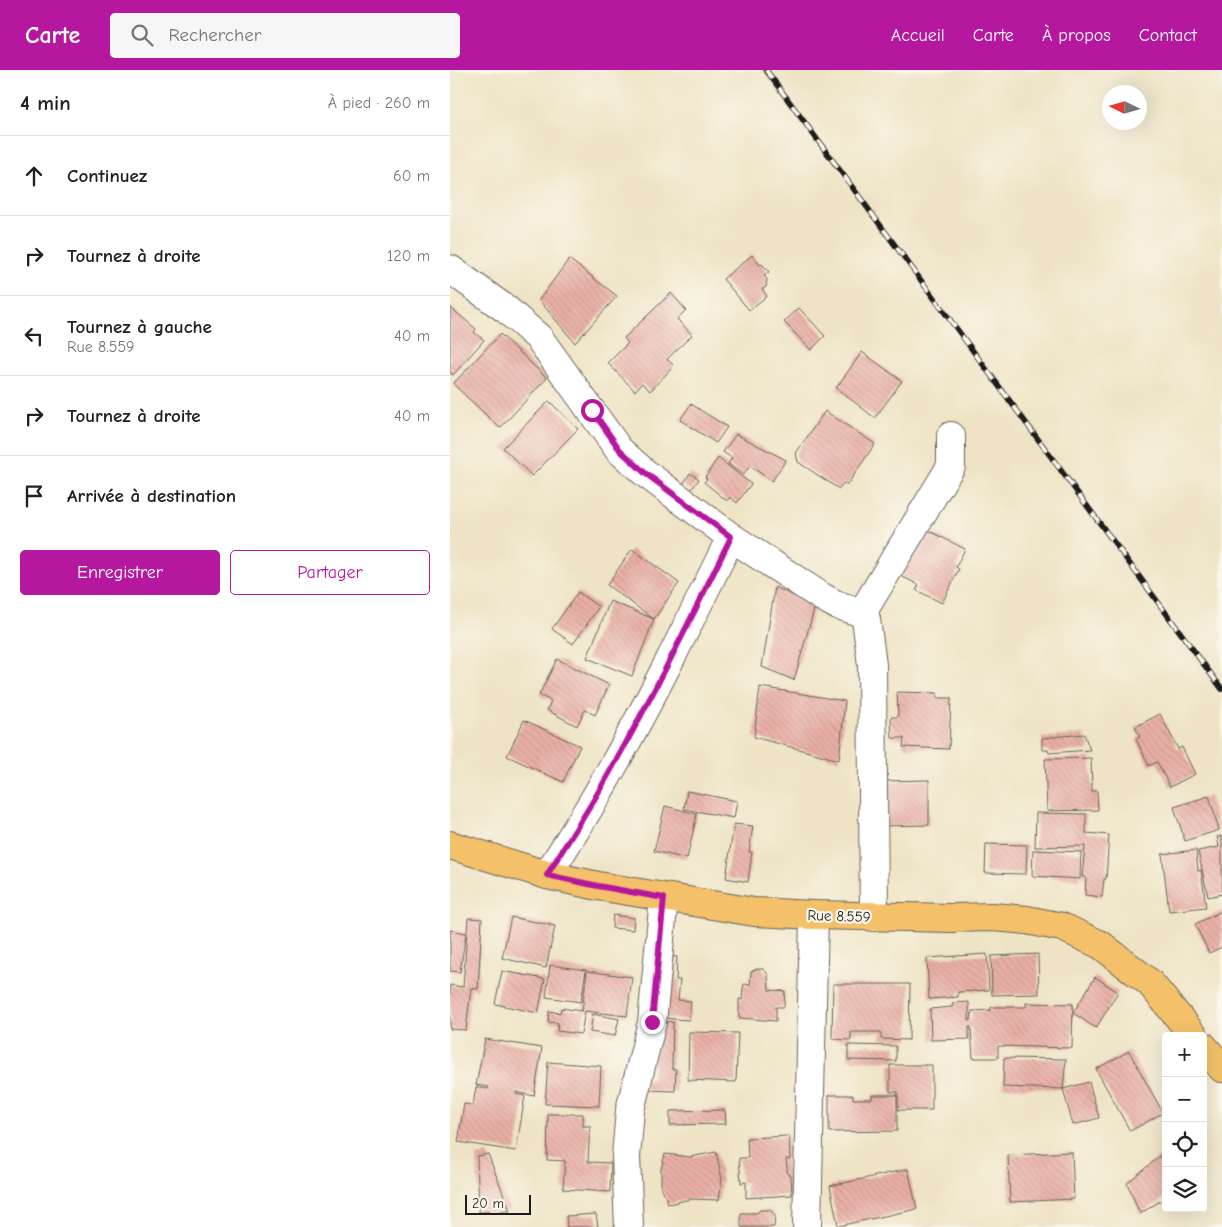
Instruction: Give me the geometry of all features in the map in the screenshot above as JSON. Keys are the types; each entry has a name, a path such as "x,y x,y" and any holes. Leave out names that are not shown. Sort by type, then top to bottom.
{"main road":[{"name":"Rue 8.559","path":"450,845 547,875 664,898 754,912 952,918 993,917 1027,920 1062,927 1101,945 1150,983 1191,1032"},
{"path":"1207,1051 1222,1068"}],"street":[{"path":"450,269 507,310 539,338 620,450 645,473 731,537 822,597 837,605 862,613 866,619 872,665 874,916"},
{"path":"862,613 951,466 951,436"},
{"path":"547,875 599,792 627,742 680,642 731,537"},
{"path":"629,1227 626,1157 630,1110 652,1022 664,898"},
{"path":"807,1227 814,915"}],"building":[{"path":"752,255 769,272 764,276 767,279 766,287 762,289 767,296 749,310 723,279"},
{"path":"569,259 617,296 575,343 539,300"},
{"path":"671,293 686,310 677,319 692,335 667,359 674,366 650,391 642,383 635,391 608,363 628,343 624,338"},
{"path":"450,307 476,329 474,332 484,340 453,375 450,373"},
{"path":"799,308 825,336 811,350 784,322"},
{"path":"500,334 547,378 500,428 453,384"},
{"path":"862,352 902,381 875,418 836,388"},
{"path":"549,401 578,429 532,476 503,448"},
{"path":"691,404 727,427 716,443 680,420"},
{"path":"825,411 875,444 847,485 843,483 839,489 798,462 796,453"},
{"path":"736,434 786,460 772,481 750,466 743,475 728,464 732,458 723,452"},
{"path":"718,458 751,484 737,503 730,497 727,501 704,482 707,479 705,477"},
{"path":"690,473 699,479 691,490 683,484"},
{"path":"922,527 965,549 956,567 959,569 942,603 916,590 919,585 897,574"},
{"path":"632,549 679,583 654,619 607,585"},
{"path":"775,587 815,606 794,680 762,667"},
{"path":"578,592 599,607 573,644 552,629"},
{"path":"610,601 654,619 632,676 587,658"},
{"path":"557,659 609,685 595,715 585,710 577,726 547,710 551,701 539,695"},
{"path":"760,687 845,701 839,760 754,737"},
{"path":"897,692 937,693 937,698 951,698 949,749 903,747 904,738 892,738 891,717 898,717"},
{"path":"1160,714 1178,749 1182,747 1195,774 1170,787 1157,762 1149,766 1136,739 1140,737 1135,727"},
{"path":"524,720 580,746 563,782 507,756"},
{"path":"1084,734 1090,750 1049,753 1048,750 1042,750 1042,738"},
{"path":"1091,758 1092,791 1097,791 1098,810 1047,811 1045,759"},
{"path":"929,780 929,825 882,826 882,781"},
{"path":"687,791 737,801 734,818 684,809"},
{"path":"1209,796 1219,830 1185,841 1174,807"},
{"path":"665,806 697,814 687,859 654,851"},
{"path":"1036,813 1086,814 1086,833 1109,835 1106,879 1104,879 1102,897 1085,895 1086,877 1082,877 1085,846 1035,847"},
{"path":"734,824 753,826 749,852 752,852 748,882 726,878"},
{"path":"1222,836 1222,894 1208,897 1198,851 1219,847 1217,837"},
{"path":"986,844 1027,845 1026,874 985,873"},
{"path":"1033,850 1081,852 1080,879 1032,876"},
{"path":"1196,850 1198,871 1201,870 1206,907 1169,911 1162,854"},
{"path":"1222,911 1222,947 1209,953 1195,924"},
{"path":"613,915 634,918 633,930 612,928"},
{"path":"511,917 555,926 546,968 502,958"},
{"path":"468,918 482,919 478,989 471,988 466,1030 450,1029 450,985 463,987"},
{"path":"450,930 466,933 460,972 450,971"},
{"path":"987,954 989,990 958,992 958,997 929,999 927,958"},
{"path":"1038,954 1039,994 992,995 991,956"},
{"path":"669,956 677,957 676,980 680,980 678,1000 691,1001 689,1020 662,1018"},
{"path":"550,965 586,970 581,1002 546,997"},
{"path":"756,969 763,969 768,974 769,990 785,991 784,1007 776,1007 776,1021 739,1018 739,999 742,1000 744,984 750,985 751,972"},
{"path":"502,971 545,979 538,1013 495,1004"},
{"path":"587,971 632,977 627,1016 585,1011 581,1034 557,1031 558,1023 548,1022 549,1011 560,1013 561,1008 582,1011"},
{"path":"1095,977 1118,992 1096,1028 1073,1013"},
{"path":"833,984 910,984 909,1040 881,1039 881,1032 851,1032 851,1040 832,1039"},
{"path":"969,1002 969,1021 971,1020 972,1011 991,1010 991,1007 1026,1007 1026,1003 1073,1004 1072,1048 998,1046 998,1058 973,1058 971,1027 969,1027 969,1039 931,1040 930,1009 952,1007 953,1003"},
{"path":"593,1014 619,1019 615,1036 590,1032"},
{"path":"658,1021 673,1022 672,1069 676,1069 675,1091 643,1090 645,1079 652,1080"},
{"path":"689,1032 738,1033 736,1082 688,1080"},
{"path":"485,1039 542,1048 534,1096 516,1092 516,1094 525,1096 516,1151 458,1142 464,1104 473,1105 476,1087 488,1089 489,1087 476,1085"},
{"path":"848,1045 896,1046 896,1061 848,1060"},
{"path":"1129,1051 1162,1114 1130,1131 1096,1069"},
{"path":"1004,1058 1066,1059 1063,1089 1003,1087"},
{"path":"548,1062 601,1066 599,1106 545,1104"},
{"path":"890,1065 932,1065 932,1110 898,1110 898,1092 890,1092"},
{"path":"1089,1082 1099,1118 1073,1125 1063,1089"},
{"path":"829,1095 853,1095 853,1099 872,1099 872,1095 897,1095 897,1131 829,1132"},
{"path":"725,1110 726,1124 670,1125 670,1111"},
{"path":"548,1114 583,1114 583,1126 590,1126 588,1162 611,1163 610,1192 563,1189 565,1161 547,1160"},
{"path":"789,1136 790,1159 786,1159 788,1175 791,1175 792,1195 746,1198 746,1182 741,1183 739,1158 748,1158 747,1138"},
{"path":"716,1152 722,1179 719,1200 691,1199 668,1204 661,1186 661,1169 665,1154 690,1157"},
{"path":"1072,1152 1074,1199 1010,1202 1008,1155"},
{"path":"488,1154 510,1211 479,1212 477,1156"},
{"path":"1162,1154 1162,1200 1140,1214 1127,1183"},
{"path":"908,1169 917,1209 838,1226 830,1186"},
{"path":"760,1210 770,1210 775,1215 774,1227 741,1227 741,1213 757,1213"},
{"path":"596,1214 598,1227 567,1227 566,1216"}],"railway":[{"path":"766,70 1222,689"}],"route":[{"path":"592,410 620,450 645,473 731,537 680,642 627,742 599,792 547,875 664,898 652,1022"}]}
